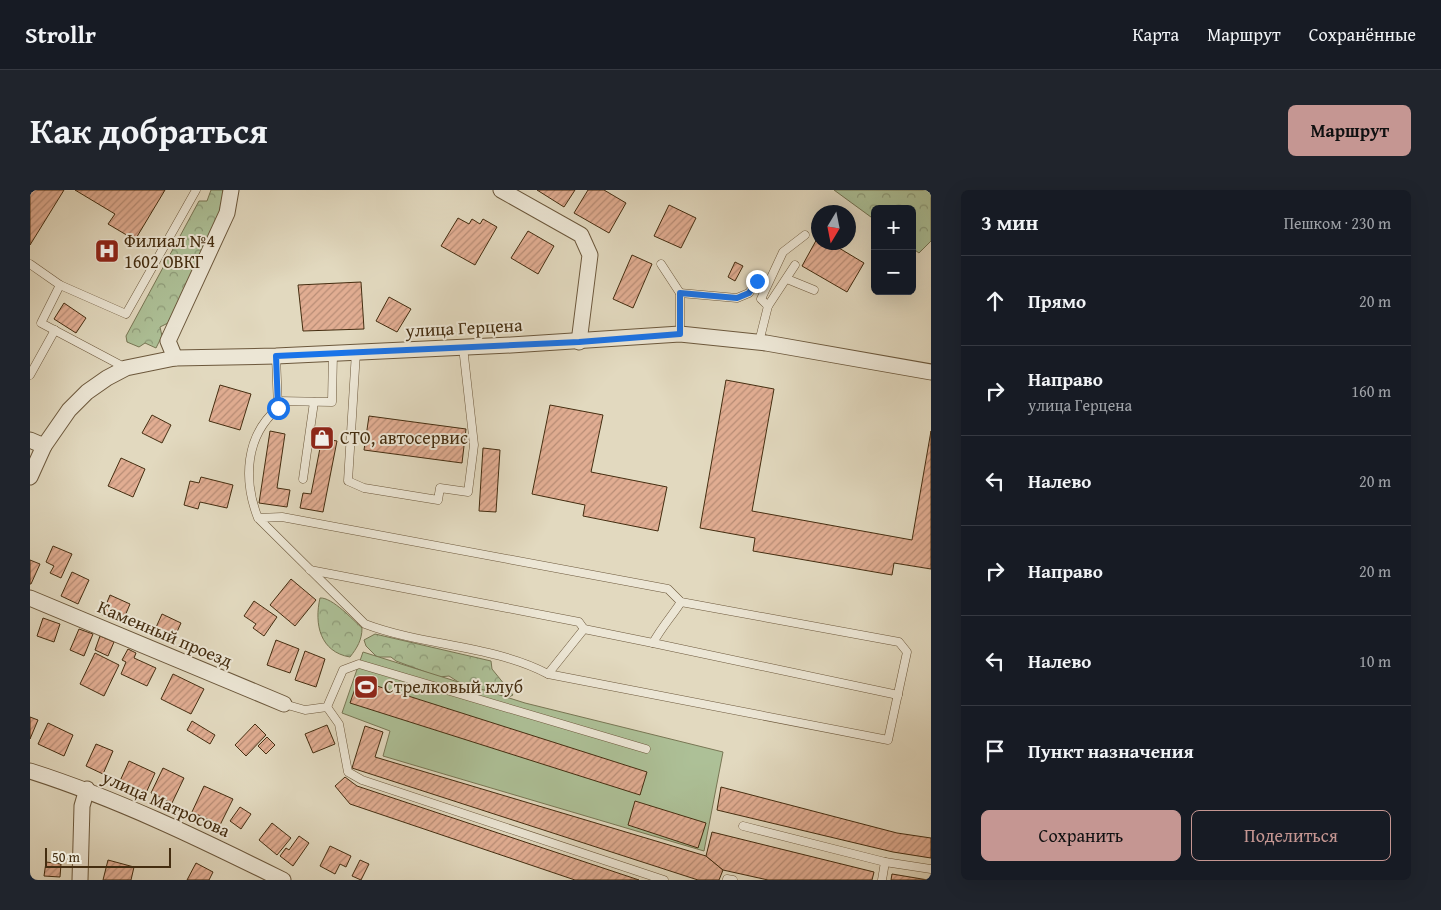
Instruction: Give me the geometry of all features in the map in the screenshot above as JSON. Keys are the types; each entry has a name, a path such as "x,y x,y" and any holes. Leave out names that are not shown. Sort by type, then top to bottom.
{"street":[{"path":"175,358 168,341 227,213 231,190"},
{"path":"501,190 581,235 590,255 579,342"},
{"name":"улица Герцена","path":"37,443 87,392 107,378 126,368 175,358 276,356 579,342 680,334 759,342 931,372"},
{"path":"30,477 37,443"},
{"name":"Каменный проезд","path":"30,598 284,704"},
{"name":"улица Матросова","path":"30,771 87,789 176,827 283,880"},
{"path":"80,880 82,806 87,789"}],"lane":[{"path":"30,264 60,285 126,314 196,190"},
{"path":"768,306 761,299 783,252 805,235"},
{"path":"661,264 680,293 680,334"},
{"path":"759,342 768,306 795,265"},
{"path":"787,279 814,290"},
{"path":"680,293 737,298 749,293 757,281 768,282"},
{"path":"60,285 41,323 126,368"},
{"path":"30,375 55,330"},
{"path":"356,352 348,481 364,488 438,500 440,488 468,492 474,445 463,347"},
{"path":"278,401 332,402 333,353"},
{"path":"258,518 282,517 668,589 681,602 899,642 908,652 888,740 548,674 527,663 388,633 364,624 258,518 252,501 247,475 255,442 268,417 278,408 276,356"},
{"path":"303,479 314,402"},
{"path":"310,570 579,622 584,629 898,695"},
{"path":"653,643 660,629 669,621 681,602"},
{"path":"548,674 584,629"},
{"path":"328,707 343,670 359,664 646,749"},
{"path":"284,704 305,710 328,707"},
{"path":"328,707 339,724 348,772 362,780 664,880"},
{"path":"743,826 885,862 931,869"},
{"path":"882,880 885,862"}],"green space":[{"path":"211,190 223,190 222,208 168,323 160,327 162,336 156,348 145,343 139,347 127,342 126,336 199,201 207,201"},
{"path":"834,190 931,190 931,241 919,253 916,251 916,205 871,205 871,217"},
{"path":"320,598 336,605 362,628 359,644 350,657 340,654 326,643 319,627 318,608"},
{"path":"375,634 491,661 492,669 513,695 507,698 463,685 449,676 439,677 396,661 391,657 377,657 366,646 364,640"},
{"path":"363,652 525,703 723,752 704,851 383,756 390,731 342,713"}],"building":[{"path":"30,190 64,190 30,245"},
{"path":"75,190 165,190 135,240 108,224 115,214"},
{"path":"537,190 575,190 564,207"},
{"path":"588,190 604,190 626,203 609,233 574,213"},
{"path":"669,205 696,218 681,248 654,236"},
{"path":"458,218 469,224 472,219 480,224 483,219 497,227 475,265 441,246"},
{"path":"528,231 554,246 538,274 511,258"},
{"path":"811,250 842,250 864,263 847,292 802,266"},
{"path":"632,255 652,264 633,308 613,299"},
{"path":"735,262 743,266 735,281 728,277"},
{"path":"361,282 364,329 303,331 298,285"},
{"path":"389,297 411,309 397,332 376,321"},
{"path":"64,303 86,318 76,333 54,319"},
{"path":"726,380 774,389 752,511 912,540 931,431 931,569 894,563 892,575 753,551 755,538 700,528"},
{"path":"220,385 251,394 240,430 209,421"},
{"path":"550,405 603,415 591,472 667,487 658,531 583,516 585,505 532,494"},
{"path":"152,415 171,425 162,443 142,433"},
{"path":"369,416 466,429 462,463 364,450"},
{"path":"270,431 285,434 277,488 290,490 287,507 259,503"},
{"path":"322,438 337,441 323,512 300,508 303,493 311,494"},
{"path":"483,448 500,450 496,512 479,511"},
{"path":"121,458 145,469 133,497 108,486"},
{"path":"201,477 233,485 227,508 200,502 198,509 184,505 190,481 199,483"},
{"path":"53,546 72,554 61,578 50,573 54,566 46,562"},
{"path":"30,560 40,564 31,584 30,584"},
{"path":"72,572 89,580 78,604 61,596"},
{"path":"291,579 316,600 295,626 270,605"},
{"path":"110,595 130,604 122,623 102,615"},
{"path":"254,601 277,617 264,636 253,628 256,624 244,616"},
{"path":"162,614 181,623 172,643 153,634"},
{"path":"43,618 60,624 54,642 37,636"},
{"path":"79,629 93,634 84,656 70,650"},
{"path":"100,636 114,642 108,656 95,650"},
{"path":"276,640 299,649 290,673 267,665"},
{"path":"128,649 136,653 134,658 156,668 147,686 121,674 126,662 122,660"},
{"path":"305,651 325,659 316,687 295,680"},
{"path":"95,653 119,665 104,696 80,684"},
{"path":"173,674 204,689 191,714 161,699"},
{"path":"358,680 647,772 640,795 350,703"},
{"path":"30,717 38,720 30,739"},
{"path":"192,721 215,735 210,744 187,730"},
{"path":"48,723 73,735 64,756 38,744"},
{"path":"255,724 266,735 246,756 235,745"},
{"path":"327,725 335,744 313,753 305,734"},
{"path":"365,726 383,732 375,757 706,856 723,870 719,880 698,880 352,768"},
{"path":"267,737 275,745 266,754 258,746"},
{"path":"96,744 113,751 103,774 86,766"},
{"path":"129,761 155,773 146,793 120,781"},
{"path":"163,768 184,778 172,803 151,793"},
{"path":"345,777 357,786 639,880 575,880 350,804 335,786"},
{"path":"204,786 233,799 220,825 192,812"},
{"path":"721,787 897,833 931,838 931,858 893,852 717,810"},
{"path":"635,801 706,823 698,848 628,825"},
{"path":"240,807 251,814 241,829 230,821"},
{"path":"272,823 291,838 277,855 259,840"},
{"path":"712,832 874,872 872,880 768,880 723,870 706,856"},
{"path":"299,836 309,843 293,866 280,856 286,848 289,850"},
{"path":"330,846 351,856 346,867 340,864 335,874 320,866"},
{"path":"108,860 134,867 131,880 103,880"},
{"path":"360,860 369,864 361,880 352,876"},
{"path":"46,862 61,864 60,877 44,876"},
{"path":"196,863 213,872 209,880 187,880"},
{"path":"892,874 928,880 891,880"}],"place":[{"name":"Филиал №4 1602 ОВКГ","path":"107,251"},
{"name":"СТО, автосервис","path":"322,438"},
{"name":"Стрелковый клуб","path":"366,687"}],"route":[{"path":"278,408 276,356 579,342 680,334 680,293 737,298 749,293 757,281"}]}
